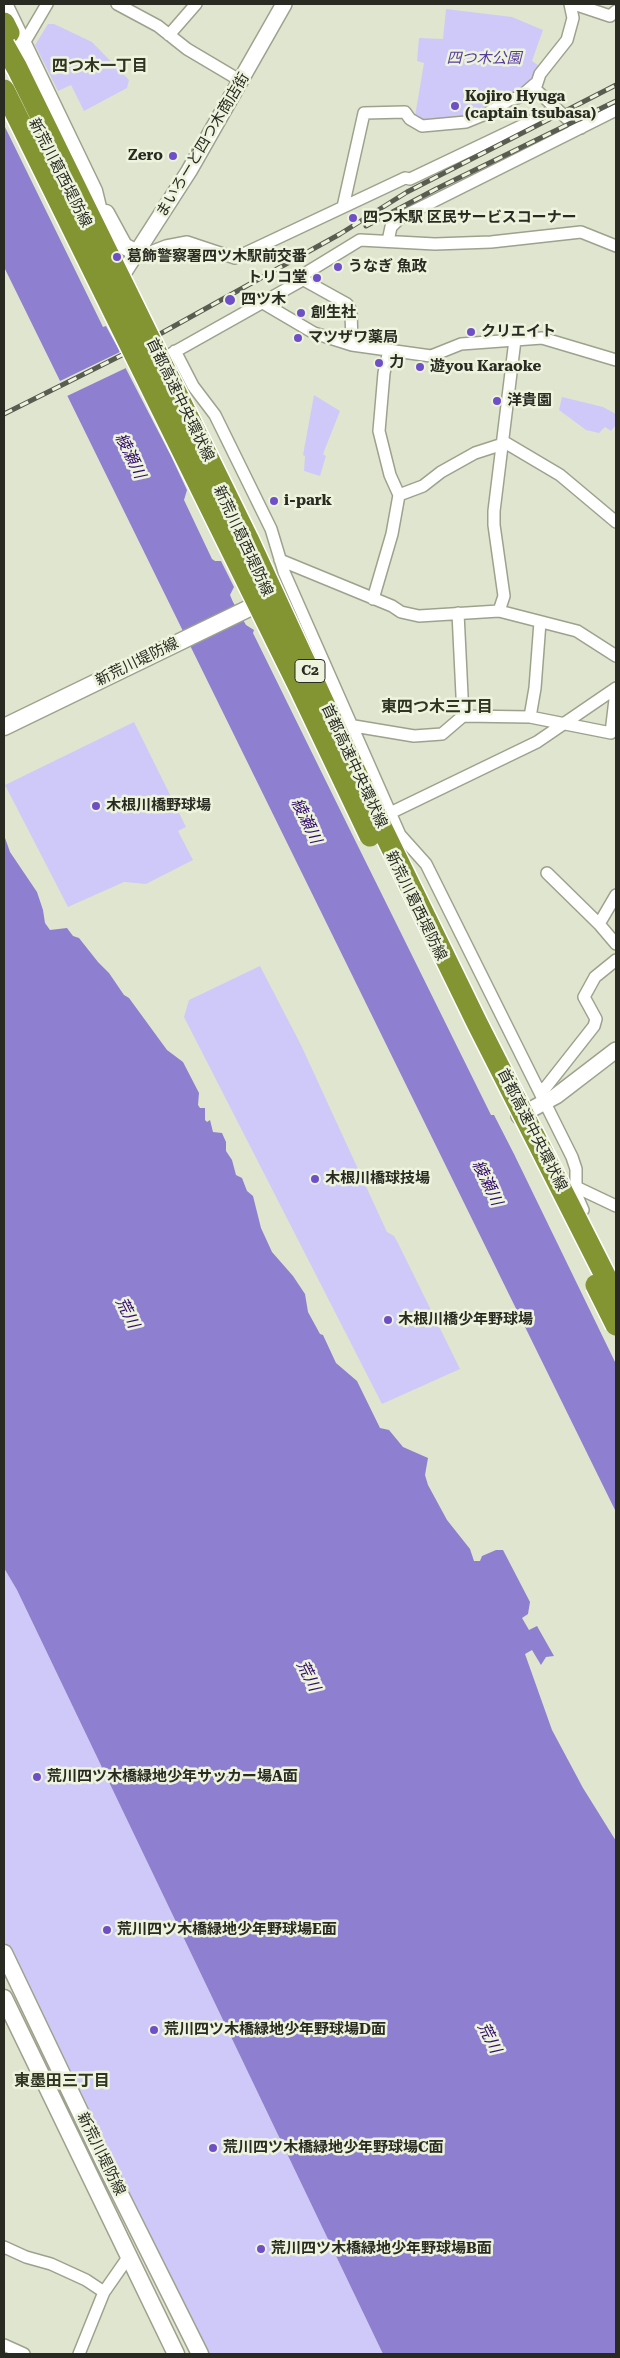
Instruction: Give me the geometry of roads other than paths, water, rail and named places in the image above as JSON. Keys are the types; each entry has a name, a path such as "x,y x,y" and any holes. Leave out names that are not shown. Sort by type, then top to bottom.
{"highway":[{"name":"首都高速中央環状線","path":"10,36 17,68 248,539 477,1023 616,1297"},
{"path":"4,65 10,82 127,314 299,687"},
{"name":"首都高速中央環状線","path":"4,90 299,687 354,804 616,1325"}],"main road":[{"name":"新荒川葛西堤防線","path":"4,4 10,36 121,243 127,249 137,253"},
{"name":"新荒川葛西堤防線","path":"4,65 117,283 204,458 331,728 380,816 519,1116 616,1311"},
{"name":"新荒川葛西堤防線","path":"94,192 117,283"},
{"name":"新荒川堤防線","path":"4,727 270,598"},
{"name":"新荒川堤防線","path":"4,1953 104,2162 200,2354"},
{"name":"新荒川堤防線","path":"4,1998 176,2354"}],"street":[{"path":"10,36 47,4"},
{"path":"117,4 158,26 186,49 241,81"},
{"path":"169,35 196,4"},
{"name":"まいろーど四つ木商店街","path":"117,283 189,171 284,4"},
{"path":"343,207 364,113 405,112 410,119 422,126 466,122 488,113 509,100 520,98 534,84 567,40 577,4 610,16 616,11"},
{"path":"534,84 534,89 574,125 581,128"},
{"path":"137,253 148,253 187,242 235,258 405,178 410,179 557,109"},
{"path":"388,241 391,227 400,218 616,110"},
{"path":"156,362 263,303 356,242 365,240 435,244 490,242 581,232 616,246"},
{"path":"302,279 347,304 351,310 352,345"},
{"path":"263,303 314,333 352,345 431,356 461,344 542,338 616,360"},
{"path":"499,611 504,596 494,525 494,511 515,340"},
{"path":"373,598 392,534 398,495 390,474 379,431 384,373 389,350"},
{"path":"175,351 193,386 215,415 271,529 280,560 354,726 380,816 426,864 572,1157 578,1199 616,1278"},
{"path":"398,495 423,486 441,472 475,453 506,444 543,464 578,488 616,522"},
{"path":"280,560 392,606 401,612 419,616 499,611 577,631 616,656"},
{"path":"458,613 463,716"},
{"path":"530,717 535,688 540,622"},
{"path":"380,816 537,742 616,690"},
{"path":"354,726 414,736 442,734 463,716 530,717 614,735 616,690"},
{"path":"547,873 599,924 616,944"},
{"path":"599,924 616,895"},
{"path":"542,1096 546,1087 594,1026 596,1019 584,997 595,977 615,964"},
{"path":"519,1116 542,1096 616,1050"},
{"path":"556,1191 576,1183"},
{"path":"576,1183 616,1206"},
{"path":"4,2247 51,2264 86,2280 104,2292"},
{"path":"78,2354 104,2292 129,2256"},
{"path":"4,2345 24,2354"}],"water":[{"name":"綾瀬川","path":"4,125 103,327 106,326 119,350 125,367 171,456 187,490 184,500 212,559 221,561 234,587 230,595 233,602 246,625 254,630 253,633 348,826 491,1115 494,1115 514,1154 616,1364 616,1512 4,267"},
{"name":"荒川","path":"4,835 10,852 37,892 45,923 50,930 67,928 73,936 79,938 109,973 124,995 129,998 167,1050 183,1062 199,1093 198,1105 200,1108 205,1108 205,1120 207,1122 210,1120 213,1132 222,1133 226,1142 226,1151 232,1160 236,1175 242,1178 247,1191 253,1196 261,1228 272,1252 293,1276 305,1294 308,1312 320,1334 323,1335 336,1363 357,1381 380,1428 389,1430 403,1447 428,1458 425,1475 428,1485 447,1520 470,1549 474,1561 480,1561 482,1556 496,1550 503,1550 530,1602 528,1614 522,1618 529,1630 537,1626 554,1656 546,1657 541,1665 532,1650 525,1654 552,1730 583,1788 616,1841 616,2354 383,2354 17,1590 4,1568"}],"railway":[{"path":"4,414 122,355 340,234 407,192 616,85"},
{"path":"366,226 436,189 616,101"}],"place":[{"name":"Kojiro Hyuga (captain tsubasa)","path":"455,106"},
{"name":"Zero","path":"173,156"},
{"name":"四つ木駅 区民サービスコーナー","path":"353,218"},
{"name":"葛飾警察署四ツ木駅前交番","path":"117,257"},
{"name":"うなぎ 魚政","path":"338,267"},
{"name":"トリコ堂","path":"317,278"},
{"name":"四ツ木","path":"230,300"},
{"name":"創生社","path":"301,313"},
{"name":"クリエイト","path":"471,332"},
{"name":"マツザワ薬局","path":"298,338"},
{"name":"力","path":"379,363"},
{"name":"遊you Karaoke","path":"420,367"},
{"name":"洋貴園","path":"497,401"},
{"name":"i-park","path":"274,501"},
{"name":"木根川橋野球場","path":"96,806"},
{"name":"木根川橋球技場","path":"315,1179"},
{"name":"木根川橋少年野球場","path":"388,1320"},
{"name":"荒川四ツ木橋緑地少年サッカー場A面","path":"37,1777"},
{"name":"荒川四ツ木橋緑地少年野球場E面","path":"107,1930"},
{"name":"荒川四ツ木橋緑地少年野球場D面","path":"154,2030"},
{"name":"荒川四ツ木橋緑地少年野球場C面","path":"213,2148"},
{"name":"荒川四ツ木橋緑地少年野球場B面","path":"261,2249"}],"district":[{"name":"四つ木一丁目","path":"100,66"},
{"name":"東四つ木三丁目","path":"437,707"},
{"name":"東墨田三丁目","path":"62,2081"}],"park label":[{"name":"四つ木公園","path":"484,59"}]}
